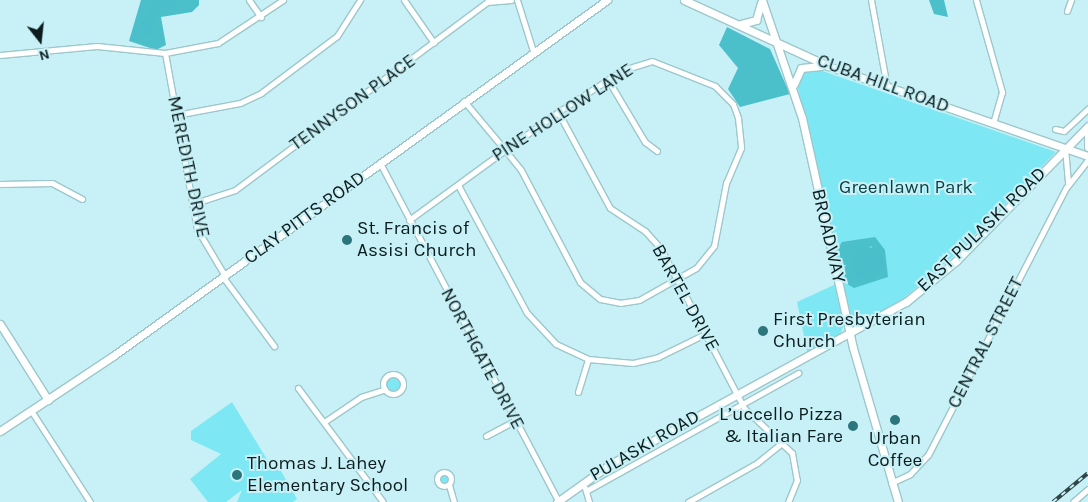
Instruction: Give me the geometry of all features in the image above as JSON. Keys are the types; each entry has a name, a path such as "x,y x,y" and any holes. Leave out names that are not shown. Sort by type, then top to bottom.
{"main road":[{"name":"CLAY PITTS ROAD","path":"0,431 32,412 224,276 533,51 607,0"},
{"name":"CUBA HILL ROAD","path":"684,0 828,66 887,88 1066,148 1088,158"},
{"path":"738,24 756,20 761,0"},
{"name":"BROADWAY","path":"761,0 796,97 850,336 898,502"},
{"path":"796,97 798,70 828,66"},
{"name":"EAST PULASKI ROAD","path":"737,395 850,336 940,274 1088,126"},
{"path":"1088,134 1088,147"},
{"path":"0,324 48,400"},
{"name":"PULASKI ROAD","path":"557,502 583,482 737,395"}],"street":[{"path":"249,0 261,17"},
{"path":"0,55 97,46 165,53 224,41 283,0"},
{"path":"176,115 240,103 261,93 337,36 360,0"},
{"path":"404,0 434,43"},
{"name":"TENNYSON PLACE","path":"192,204 235,190 434,43 487,1 511,0"},
{"path":"517,0 533,51"},
{"path":"871,0 887,88"},
{"path":"976,0 1002,92 993,123"},
{"path":"1067,11 1071,0"},
{"name":"MEREDITH DRIVE","path":"165,53 192,204 201,243 274,346"},
{"name":"PINE HOLLOW LANE","path":"409,220 458,185 505,150 558,112 608,80 638,63 666,64 715,86 736,111 741,148 726,184 717,237 703,261 677,280 630,303 611,302 588,291 505,150 464,101"},
{"path":"608,80 645,142 657,150"},
{"path":"1055,129 1064,130 1088,109"},
{"name":"BARTEL DRIVE","path":"558,112 610,208 653,239 677,280 742,404 753,419 783,442"},
{"name":"CENTRAL STREET","path":"1066,148 1070,171 1066,188"},
{"name":"CENTRAL STREET","path":"891,483 910,474 928,455 1066,188 1088,158"},
{"name":"NORTHGATE DRIVE","path":"380,163 557,502"},
{"path":"0,184 52,183 82,199"},
{"path":"458,185 534,323 556,344 588,359 617,364 646,361 705,334"},
{"path":"578,392 588,359"},
{"path":"586,491 798,373"},
{"path":"324,422 361,397 385,389 399,392 401,378 389,375 385,389"},
{"path":"298,388 383,502"},
{"path":"32,412 90,502"},
{"path":"486,436 514,422"},
{"path":"688,502 757,463 783,442 796,465 797,480 788,502"},
{"path":"583,482 589,502"},
{"path":"449,485 454,502"},
{"path":"1073,502 1088,489"}],"green space":[{"name":"Greenlawn Park","path":"811,67 1056,152 955,255 904,298 862,325 852,322 796,80 801,70"},
{"path":"836,284 845,323 837,341 808,356 797,302"},
{"path":"390,376 396,376 401,381 399,390 390,392 385,387 385,381"},
{"name":"Thomas J. Lahey Elementary School","path":"232,402 271,466 281,471 297,499 293,502 237,502 242,490 226,502 208,502 190,479 221,454 191,440 191,431"},
{"path":"443,473 447,473 451,479 447,485 443,485 439,481 439,477"}],"shaded area":[{"path":"141,0 199,0 199,5 192,12 161,17 166,45 156,50 129,41"},
{"path":"154,0 187,2 157,10 153,29 145,36 142,24"},
{"path":"929,0 944,0 948,17 934,14"},
{"path":"727,27 770,49 790,94 740,107 728,89 738,68 719,45"},
{"path":"875,237 885,250 888,277 854,288 847,284 838,248 842,242","holes":["872,246 864,279 863,249"]},
{"path":"867,247 873,248 878,252 882,257 882,269 878,274 873,278 867,279 861,278 856,274 852,269 851,263 852,257 856,252 861,248"}],"railway":[{"path":"1053,502 1088,473"}],"place":[{"name":"St. Francis of Assisi Church","path":"347,240"},
{"name":"First Presbyterian Church","path":"763,331"},
{"name":"Urban Coffee","path":"895,420"},
{"name":"L’uccello Pizza & Italian Fare","path":"853,426"},
{"name":"Thomas J. Lahey Elementary School","path":"237,475"}]}
